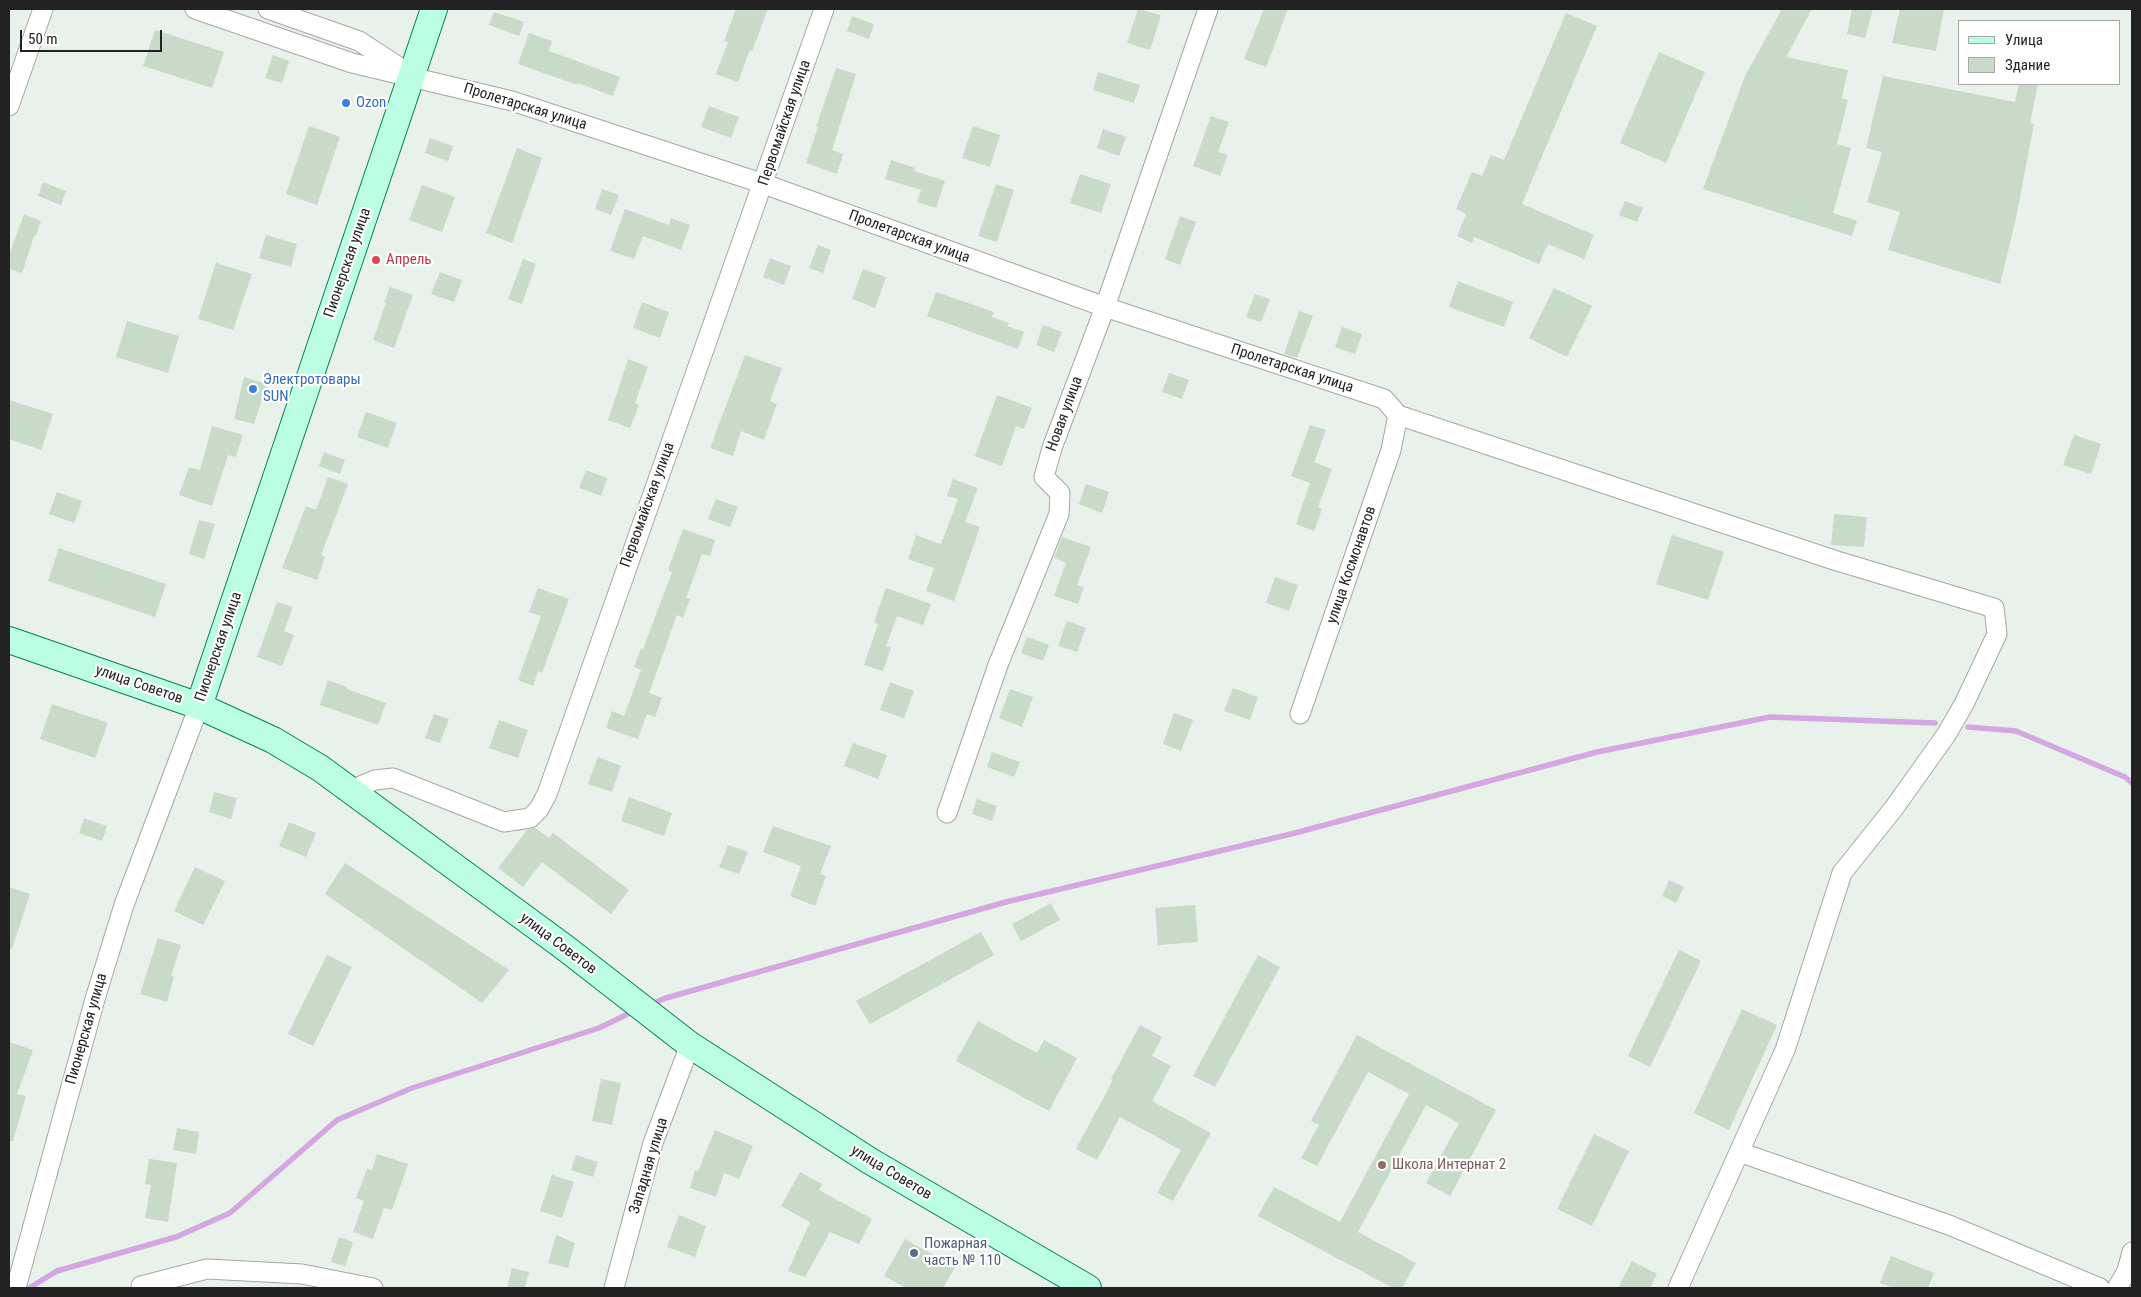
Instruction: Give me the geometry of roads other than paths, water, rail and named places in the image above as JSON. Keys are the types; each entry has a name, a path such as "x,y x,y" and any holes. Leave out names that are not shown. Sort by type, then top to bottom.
{"main road":[{"name":"Пионерская улица","path":"200,706 434,9"},
{"name":"улица Советов","path":"9,640 200,706 273,740 320,768 556,941 690,1045 870,1162 1088,1288"}],"street":[{"path":"9,106 44,9"},
{"name":"Пролетарская улица","path":"195,9 352,63 512,101 764,184 1105,307 1384,399 1398,415"},
{"name":"Пролетарская улица","path":"268,9 359,41 411,76"},
{"name":"Первомайская улица","path":"351,790 375,780 393,778 504,822 530,818 539,809 547,794 620,582 764,184 824,9"},
{"name":"Новая улица","path":"947,813 998,665 1059,514 1060,493 1044,477 1052,448 1105,307 1208,9"},
{"path":"1398,415 1828,558 1994,608 1997,634 1964,704 1946,735 1894,808 1842,873 1785,1050 1678,1288"},
{"name":"улица Космонавтов","path":"1300,714 1392,450 1398,415"},
{"name":"Пионерская улица","path":"16,1288 95,999 121,914 200,706"},
{"name":"Западная улица","path":"614,1288 653,1143 690,1045"},
{"path":"1739,1152 1949,1225 2100,1288"},
{"path":"2117,1288 2127,1271 2132,1252"},
{"path":"141,1286 207,1269 302,1274 315,1282 373,1288"}],"waterway":[{"path":"649,1005 666,998 1006,902 1295,833 1597,752 1770,717 1935,723"},
{"path":"1968,727 2016,731 2125,777 2132,783"},
{"path":"29,1288 57,1271 176,1237 230,1213 337,1120 412,1088 599,1028 634,1011"}],"place":[{"name":"Ozon","path":"346,103"},
{"name":"Апрель","path":"376,260"},
{"name":"Электротовары SUN","path":"253,389"},
{"name":"Школа Интернат 2","path":"1382,1165"},
{"name":"Пожарная часть № 110","path":"914,1253"}]}
